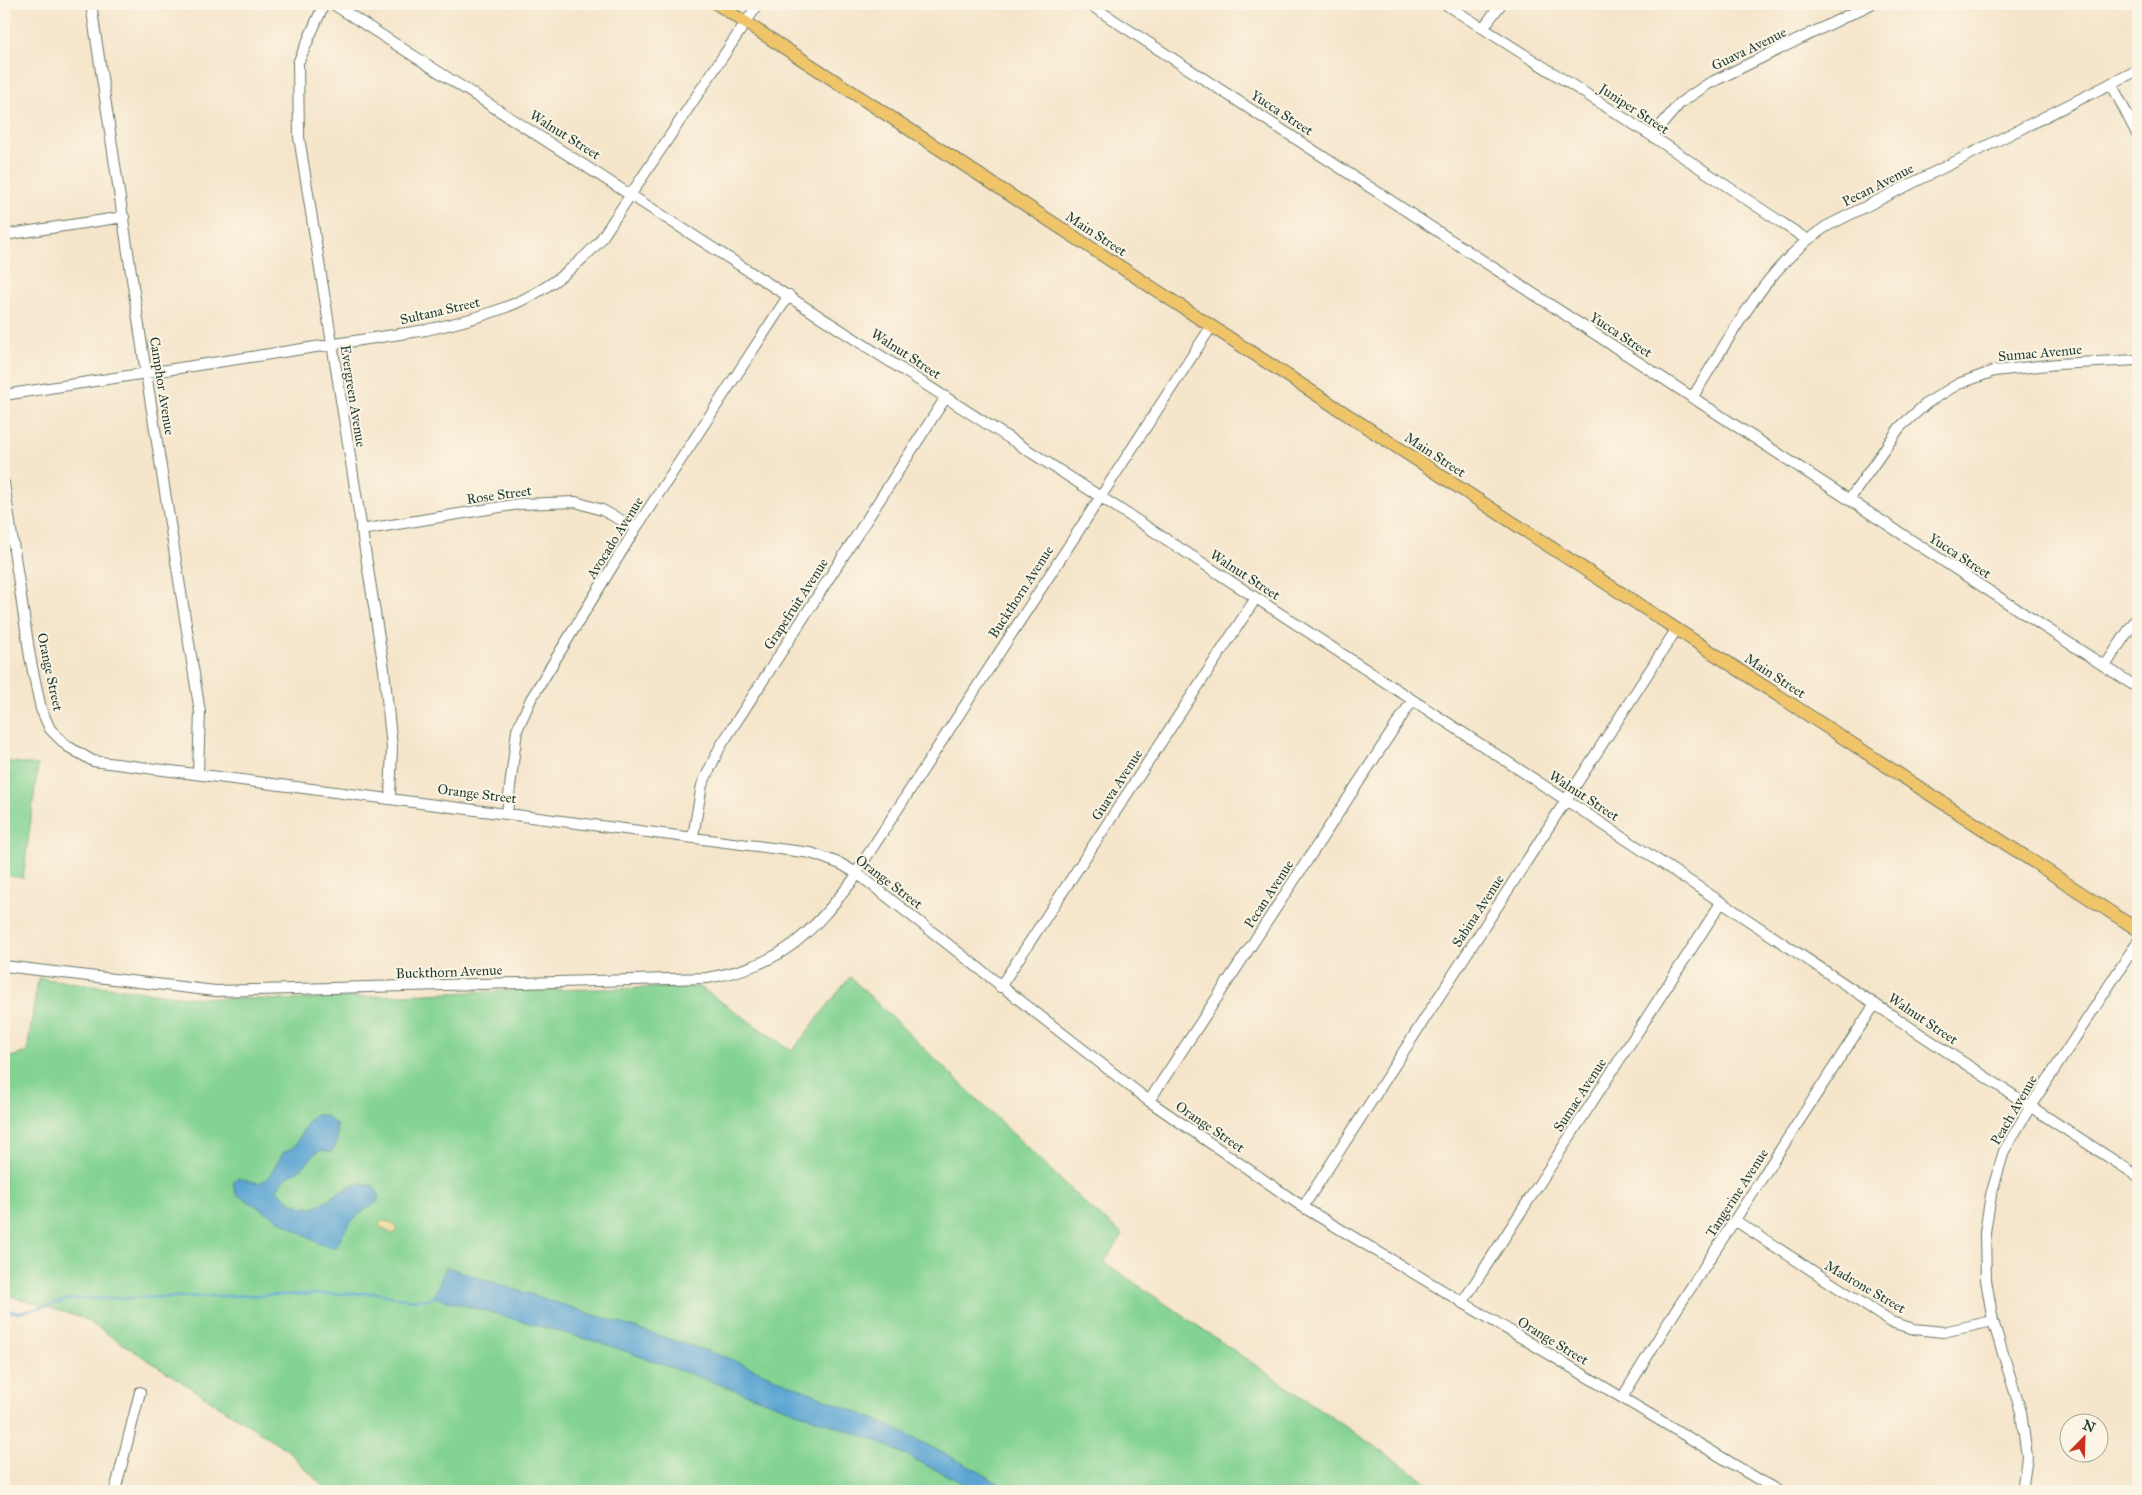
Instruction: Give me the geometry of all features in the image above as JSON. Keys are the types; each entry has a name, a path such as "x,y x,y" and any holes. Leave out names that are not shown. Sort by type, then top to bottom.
{"main road":[{"name":"Main Street","path":"717,4 2138,930"}],"street":[{"name":"Camphor Avenue","path":"91,4 146,373 200,712 198,773"},
{"name":"Evergreen Avenue","path":"324,4 298,63 299,137 385,678 392,748 390,798"},
{"name":"Walnut Street","path":"333,4 789,295 1256,598 2138,1176"},
{"name":"Sultana Street","path":"4,395 426,330 468,321 518,304 543,290 583,259 599,242 758,4"},
{"name":"Yucca Street","path":"1089,4 2138,688"},
{"name":"Juniper Street","path":"1445,4 1652,136 1806,239"},
{"path":"1483,28 1501,4"},
{"name":"Guava Avenue","path":"1652,136 1680,103 1708,84 1871,4"},
{"name":"Pecan Avenue","path":"1692,398 1772,275 1806,239 1826,226 2138,70"},
{"path":"2111,83 2138,136"},
{"path":"4,235 124,217"},
{"name":"Avocado Avenue","path":"507,812 517,730 531,699 636,528 789,295"},
{"name":"Buckthorn Avenue","path":"4,966 215,992 706,978 728,974 764,962 789,949 818,924 857,874 1099,497 1211,327"},
{"name":"Sumac Avenue","path":"1849,500 1900,427 1927,403 1958,384 1994,371 2057,364 2138,360"},
{"name":"Grapefruit Avenue","path":"693,836 702,785 720,747 946,397"},
{"name":"Orange Street","path":"4,483 30,657 41,709 50,729 67,746 93,761 811,852 841,864 857,874 1149,1102 1303,1207 1778,1491"},
{"name":"Rose Street","path":"361,530 519,504 576,502 602,510 636,528"},
{"name":"Guava Avenue","path":"1000,987 1256,598"},
{"path":"2105,666 2138,616"},
{"name":"Sabina Avenue","path":"1303,1207 1676,630"},
{"name":"Pecan Avenue","path":"1149,1102 1412,701"},
{"name":"Sumac Avenue","path":"1462,1303 1721,903"},
{"name":"Peach Avenue","path":"2022,1491 2027,1456 2021,1412 1993,1321 1986,1280 1985,1232 1991,1195 2004,1152 2030,1107 2138,941"},
{"name":"Tangerine Avenue","path":"1622,1398 1664,1329 1876,1004"},
{"name":"Madrone Street","path":"1736,1221 1891,1322 1914,1328 1943,1332 1993,1321"},
{"path":"115,1491 140,1392"}],"green space":[{"path":"4,756 10,762 38,765 23,878 4,875"},
{"path":"850,977 1090,1208 1123,1235 1104,1262 1440,1491 327,1491 286,1449 83,1318 4,1294 4,1059 27,1052 38,978 185,997 290,1000 495,991 700,987 792,1051"}],"sand":[{"path":"387,1221 394,1224 397,1231 392,1234 379,1226 380,1222"}],"water":[{"path":"315,1115 324,1115 336,1124 336,1146 331,1152 318,1151 302,1168 283,1180 277,1190 293,1204 310,1208 357,1184 374,1186 379,1195 377,1203 362,1212 351,1222 335,1249 318,1243 236,1194 233,1184 237,1178 259,1183 265,1180 271,1174 283,1153 295,1146 309,1120"},
{"path":"446,1267 725,1357 890,1426 980,1472 1011,1491 979,1491 877,1441 724,1386 605,1344 434,1297"}],"waterway":[{"path":"4,1310 19,1313 72,1299 378,1293 414,1300 436,1297"}]}
